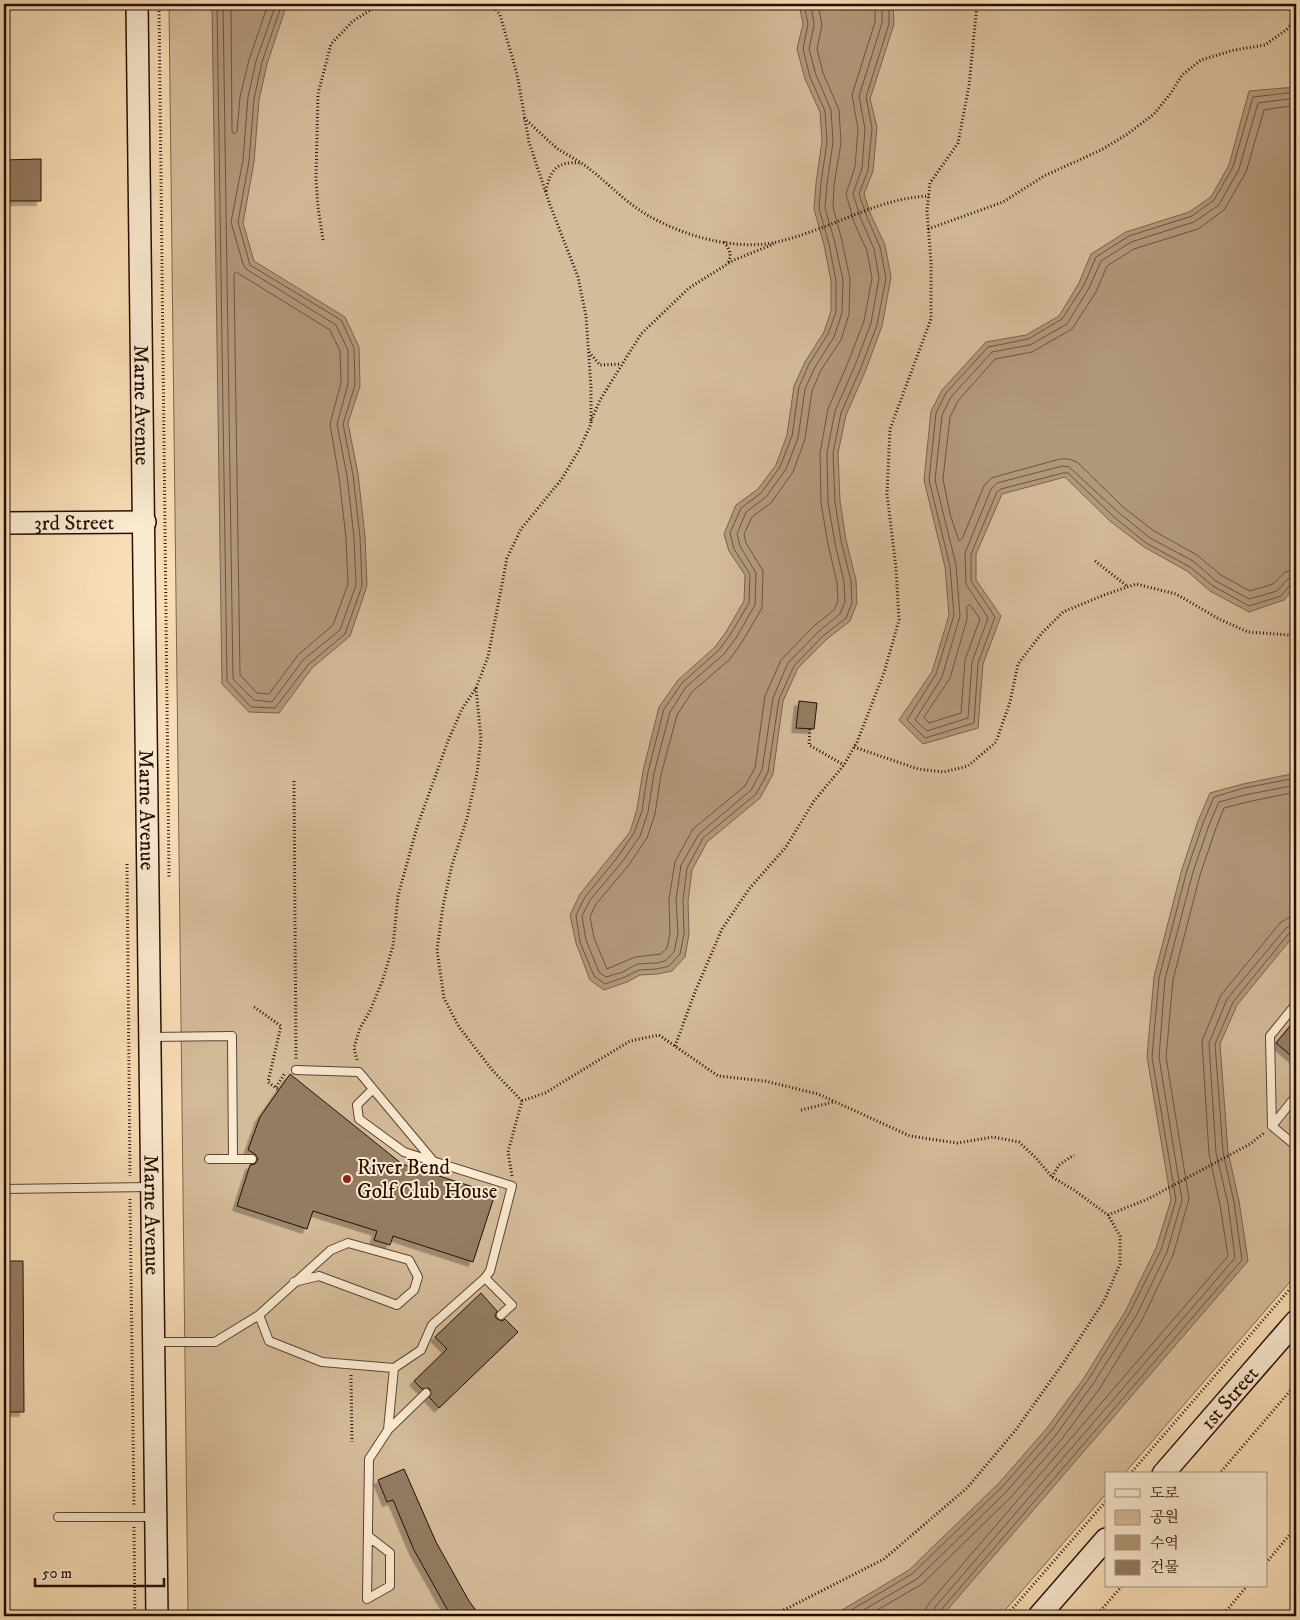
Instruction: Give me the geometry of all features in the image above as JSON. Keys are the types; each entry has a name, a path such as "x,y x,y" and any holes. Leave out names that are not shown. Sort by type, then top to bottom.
{"street":[{"name":"Marne Avenue","path":"137,4 157,1616"},
{"name":"3rd Street","path":"4,523 144,522"},
{"name":"1st Street","path":"1165,1472 1296,1322"},
{"path":"1038,1616 1105,1540"}],"lane":[{"path":"1296,1004 1270,1036 1272,1126 1296,1146"},
{"path":"150,1037 232,1036 233,1159"},
{"path":"296,1070 359,1072 434,1162"},
{"path":"259,1315 269,1342 322,1362 394,1368 421,1350 432,1325 485,1278 490,1271 512,1186 404,1152 359,1119 357,1105 373,1089"},
{"path":"1272,1126 1296,1096"},
{"path":"209,1159 252,1159"},
{"path":"4,1189 152,1187"},
{"path":"154,1342 215,1342 259,1315 294,1282 331,1250 348,1243 410,1260 418,1277 414,1290 397,1305 319,1276 294,1282"},
{"path":"485,1278 512,1305 501,1315"},
{"path":"388,1430 394,1368"},
{"path":"368,1536 390,1554 390,1586 367,1599 369,1459 388,1430 426,1393"},
{"path":"58,1517 156,1517"}],"path":[{"path":"323,240 316,179 318,94 331,44 353,20 380,4"},
{"path":"492,4 500,15 514,66 529,142 578,277 586,316 591,387 590,424"},
{"path":"675,1046 695,992 722,929 749,889 786,847 814,801 844,765 854,747 884,673 899,620 896,568 886,494 890,429 931,319 931,262 927,211 930,183 958,143 969,86 977,4"},
{"path":"928,229 1003,202 1044,176 1101,150 1126,135 1154,114 1171,93 1182,75 1201,60 1234,50 1265,45 1286,30 1296,20"},
{"path":"524,118 558,149 581,163 649,216 686,233 723,242 753,245 780,242"},
{"path":"546,192 549,176 557,166 569,162 581,163"},
{"path":"359,1072 354,1048 360,1028 382,982 393,946 398,896 417,827 448,741 462,709 476,688 488,657 507,558 521,529 561,480 579,450 600,400 641,334 689,288 728,264 780,242 873,208 912,197 929,196"},
{"path":"723,242 731,257 728,264"},
{"path":"588,350 600,365 622,364"},
{"path":"1095,561 1128,587"},
{"path":"854,747 918,769 944,772 968,766 996,742 1010,702 1018,664 1042,633 1063,612 1136,584 1176,594 1219,619 1248,632 1289,635 1296,633"},
{"path":"476,688 481,739 477,774 467,818 452,865 443,906 437,950 444,998 459,1027 493,1071 522,1101"},
{"path":"810,729 809,745 844,765"},
{"path":"294,781 296,1070"},
{"path":"254,1006 281,1026 268,1082 279,1090"},
{"path":"522,1101 552,1090 630,1041 659,1036 718,1076 764,1080 818,1094 910,1136 957,1143 993,1137 1019,1142 1052,1177 1074,1190 1108,1215 1120,1236 1120,1264 1104,1301 1015,1431 967,1488 884,1559 782,1611 777,1616"},
{"path":"512,1186 512,1173 508,1152 522,1101"},
{"path":"801,1110 834,1102"},
{"path":"1108,1215 1148,1198 1250,1144 1272,1126"},
{"path":"1052,1177 1059,1165 1074,1155"},
{"path":"1132,1472 1296,1282"},
{"path":"351,1365 352,1442"},
{"path":"1221,1472 1296,1384"},
{"path":"1006,1616 1105,1502"},
{"path":"1268,1561 1296,1528"},
{"path":"1096,1616 1120,1588"},
{"path":"1222,1616 1245,1588"}],"green space":[{"path":"169,4 1296,4 1296,1275 1126,1472 1105,1472 1105,1495 1000,1616 188,1616"}],"water":[{"path":"212,4 287,4 267,64 259,100 254,162 243,223 254,261 345,317 359,347 360,386 348,423 358,474 365,536 367,586 350,636 312,668 279,713 249,712 222,684"},
{"path":"799,4 893,4 894,24 870,99 877,127 873,171 864,194 871,215 885,245 891,277 882,326 846,415 838,453 840,501 846,540 856,580 857,603 850,621 827,639 798,668 783,701 773,774 760,798 707,842 692,870 688,901 689,934 685,957 672,971 640,975 604,990 590,980 576,943 570,915 580,894 630,832 637,809 643,771 659,707 678,680 715,647 744,601 745,575 729,551 724,534 736,505 758,489 776,465 787,435 794,386 805,362 824,332 831,311 831,281 814,209 822,141 820,112 805,79 797,49 803,24"},
{"path":"1296,87 1296,585 1284,600 1249,612 1210,591 1187,571 1144,547 1110,521 1065,477 1002,494 976,554 976,580 1001,616 983,664 978,728 923,744 899,720 932,672 949,615 945,567 924,480 931,411 942,390 986,342 1026,335 1059,316 1079,283 1091,254 1126,232 1189,212 1211,197 1229,165 1249,91"},
{"path":"1296,773 1296,933 1237,1005 1220,1044 1228,1152 1239,1201 1248,1261 942,1616 832,1616 909,1570 999,1483 1047,1428 1084,1378 1126,1310 1156,1248 1171,1200 1147,1057 1154,977 1182,869 1198,821 1210,793"}],"building":[{"path":"41,159 41,201 4,201 4,160"},
{"path":"799,701 817,703 814,729 796,728"},
{"path":"1296,1019 1296,1060 1276,1043"},
{"name":"River Bend Golf Club House","path":"290,1074 402,1164 495,1194 473,1262 393,1236 390,1245 374,1240 377,1231 313,1211 307,1229 237,1206 250,1165 255,1164 258,1159 255,1154 248,1150 260,1117"},
{"path":"4,1261 23,1261 24,1412 4,1412"},
{"path":"481,1293 497,1311 495,1316 497,1319 502,1321 505,1319 518,1332 439,1408 429,1397 431,1394 430,1389 422,1389 414,1381 447,1349 435,1337"},
{"path":"404,1469 436,1542 469,1601 480,1616 451,1616 414,1550 393,1500 387,1502 378,1480"}],"place":[{"name":"River Bend Golf Club House","path":"347,1179"}]}
